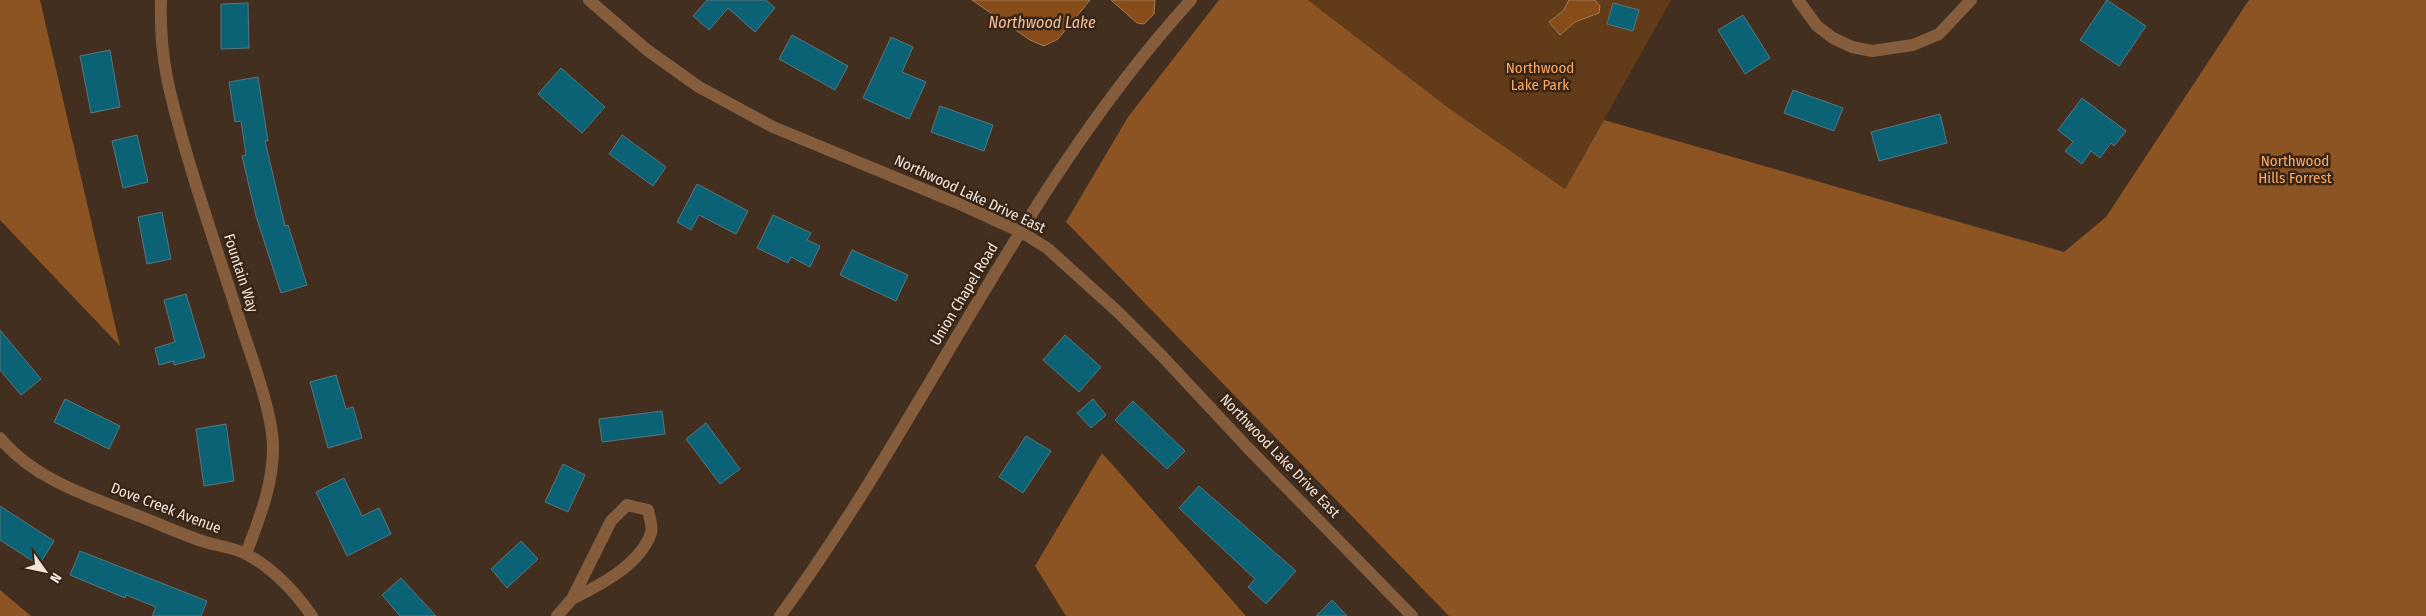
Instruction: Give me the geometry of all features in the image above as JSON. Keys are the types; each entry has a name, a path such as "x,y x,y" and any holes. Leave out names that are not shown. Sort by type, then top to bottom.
{"street":[{"name":"Fountain Way","path":"161,0 160,21 166,83 195,183 254,365 271,427 273,448 269,490 246,554"},
{"name":"Northwood Lake Drive East","path":"589,0 647,50 699,87 811,144 887,173 1021,232 1047,248 1118,312 1412,616"},
{"name":"Union Chapel Road","path":"780,616 825,555 1048,186 1124,80 1191,0"},
{"path":"1798,0 1817,26 1833,38 1852,47 1872,51 1913,45 1939,34 1971,0"},
{"name":"Dove Creek Avenue","path":"0,438 18,456 60,483 203,541 246,554 282,580 297,595 312,616"},
{"path":"557,616 572,599 611,521 627,505 648,510 652,531 643,548 630,562 598,586 572,599"}],"green space":[{"path":"0,0 40,0 120,346 0,220"},
{"name":"Northwood Hills Forrest","path":"1219,0 1308,0 1446,106 1565,189 1604,120 2064,252 2106,217 2249,0 2426,0 2426,616 1449,616 1066,222 1128,117"},
{"name":"Northwood Lake Park","path":"1308,0 1671,0 1565,189 1446,106"},
{"path":"1102,453 1246,616 1066,616 1035,566"},
{"path":"0,590 31,616 0,616"}],"water":[{"name":"Northwood Lake","path":"972,0 1090,0 1058,39 1044,46 1030,40"},
{"name":"Northwood Lake","path":"1111,0 1155,0 1154,14 1144,24 1137,23"},
{"path":"1569,0 1595,0 1600,6 1599,13 1575,22 1560,35 1549,22 1564,10"}],"building":[{"path":"707,0 766,0 775,8 755,32 728,8 709,30 693,16"},
{"path":"2107,0 2146,26 2119,66 2080,40"},
{"path":"248,3 249,48 221,49 221,4"},
{"path":"1613,3 1639,10 1633,31 1607,24"},
{"path":"1743,15 1770,58 1745,74 1718,30"},
{"path":"792,35 848,66 835,90 779,59"},
{"path":"891,37 913,47 902,72 926,82 909,119 863,98"},
{"path":"110,50 120,107 91,113 80,56"},
{"path":"561,68 605,107 582,133 538,94"},
{"path":"258,77 268,141 265,141 285,226 288,225 307,285 281,293 256,216 242,156 246,155 241,121 235,122 229,82"},
{"path":"1793,90 1843,108 1834,131 1784,113"},
{"path":"2082,98 2126,131 2114,146 2111,143 2100,158 2091,151 2082,164 2065,151 2073,142 2058,130"},
{"path":"940,106 993,125 984,151 931,132"},
{"path":"1940,114 1947,143 1879,161 1871,132"},
{"path":"137,135 148,182 123,188 112,141"},
{"path":"622,135 666,167 653,186 609,154"},
{"path":"697,184 748,211 736,234 699,215 691,230 677,222"},
{"path":"162,212 171,259 147,264 138,217"},
{"path":"773,215 811,233 807,240 820,246 810,267 791,257 788,263 757,248"},
{"path":"852,250 908,275 896,301 840,275"},
{"path":"186,294 205,357 174,365 174,361 159,365 155,348 175,342 164,300"},
{"path":"0,330 41,379 21,395 0,370"},
{"path":"1065,335 1101,367 1079,392 1043,360"},
{"path":"336,375 346,409 353,407 362,438 328,448 310,382"},
{"path":"65,399 120,426 109,449 54,422"},
{"path":"1093,399 1106,415 1091,428 1077,413"},
{"path":"1133,401 1185,451 1167,469 1115,420"},
{"path":"662,411 665,434 602,442 599,419"},
{"path":"706,423 740,469 720,484 686,439"},
{"path":"226,424 234,481 204,486 196,429"},
{"path":"1026,436 1051,451 1023,493 999,477"},
{"path":"563,464 585,475 568,512 545,502"},
{"path":"344,478 362,516 379,508 391,534 347,556 316,492"},
{"path":"1199,486 1296,571 1266,604 1248,587 1255,579 1179,508"},
{"path":"0,506 54,541 39,565 0,540"},
{"path":"521,541 538,559 507,588 491,569"},
{"path":"80,551 207,601 201,616 152,616 156,607 126,595 125,598 70,575"},
{"path":"401,578 436,616 400,616 382,595"},
{"path":"1332,600 1347,616 1316,616"}]}
